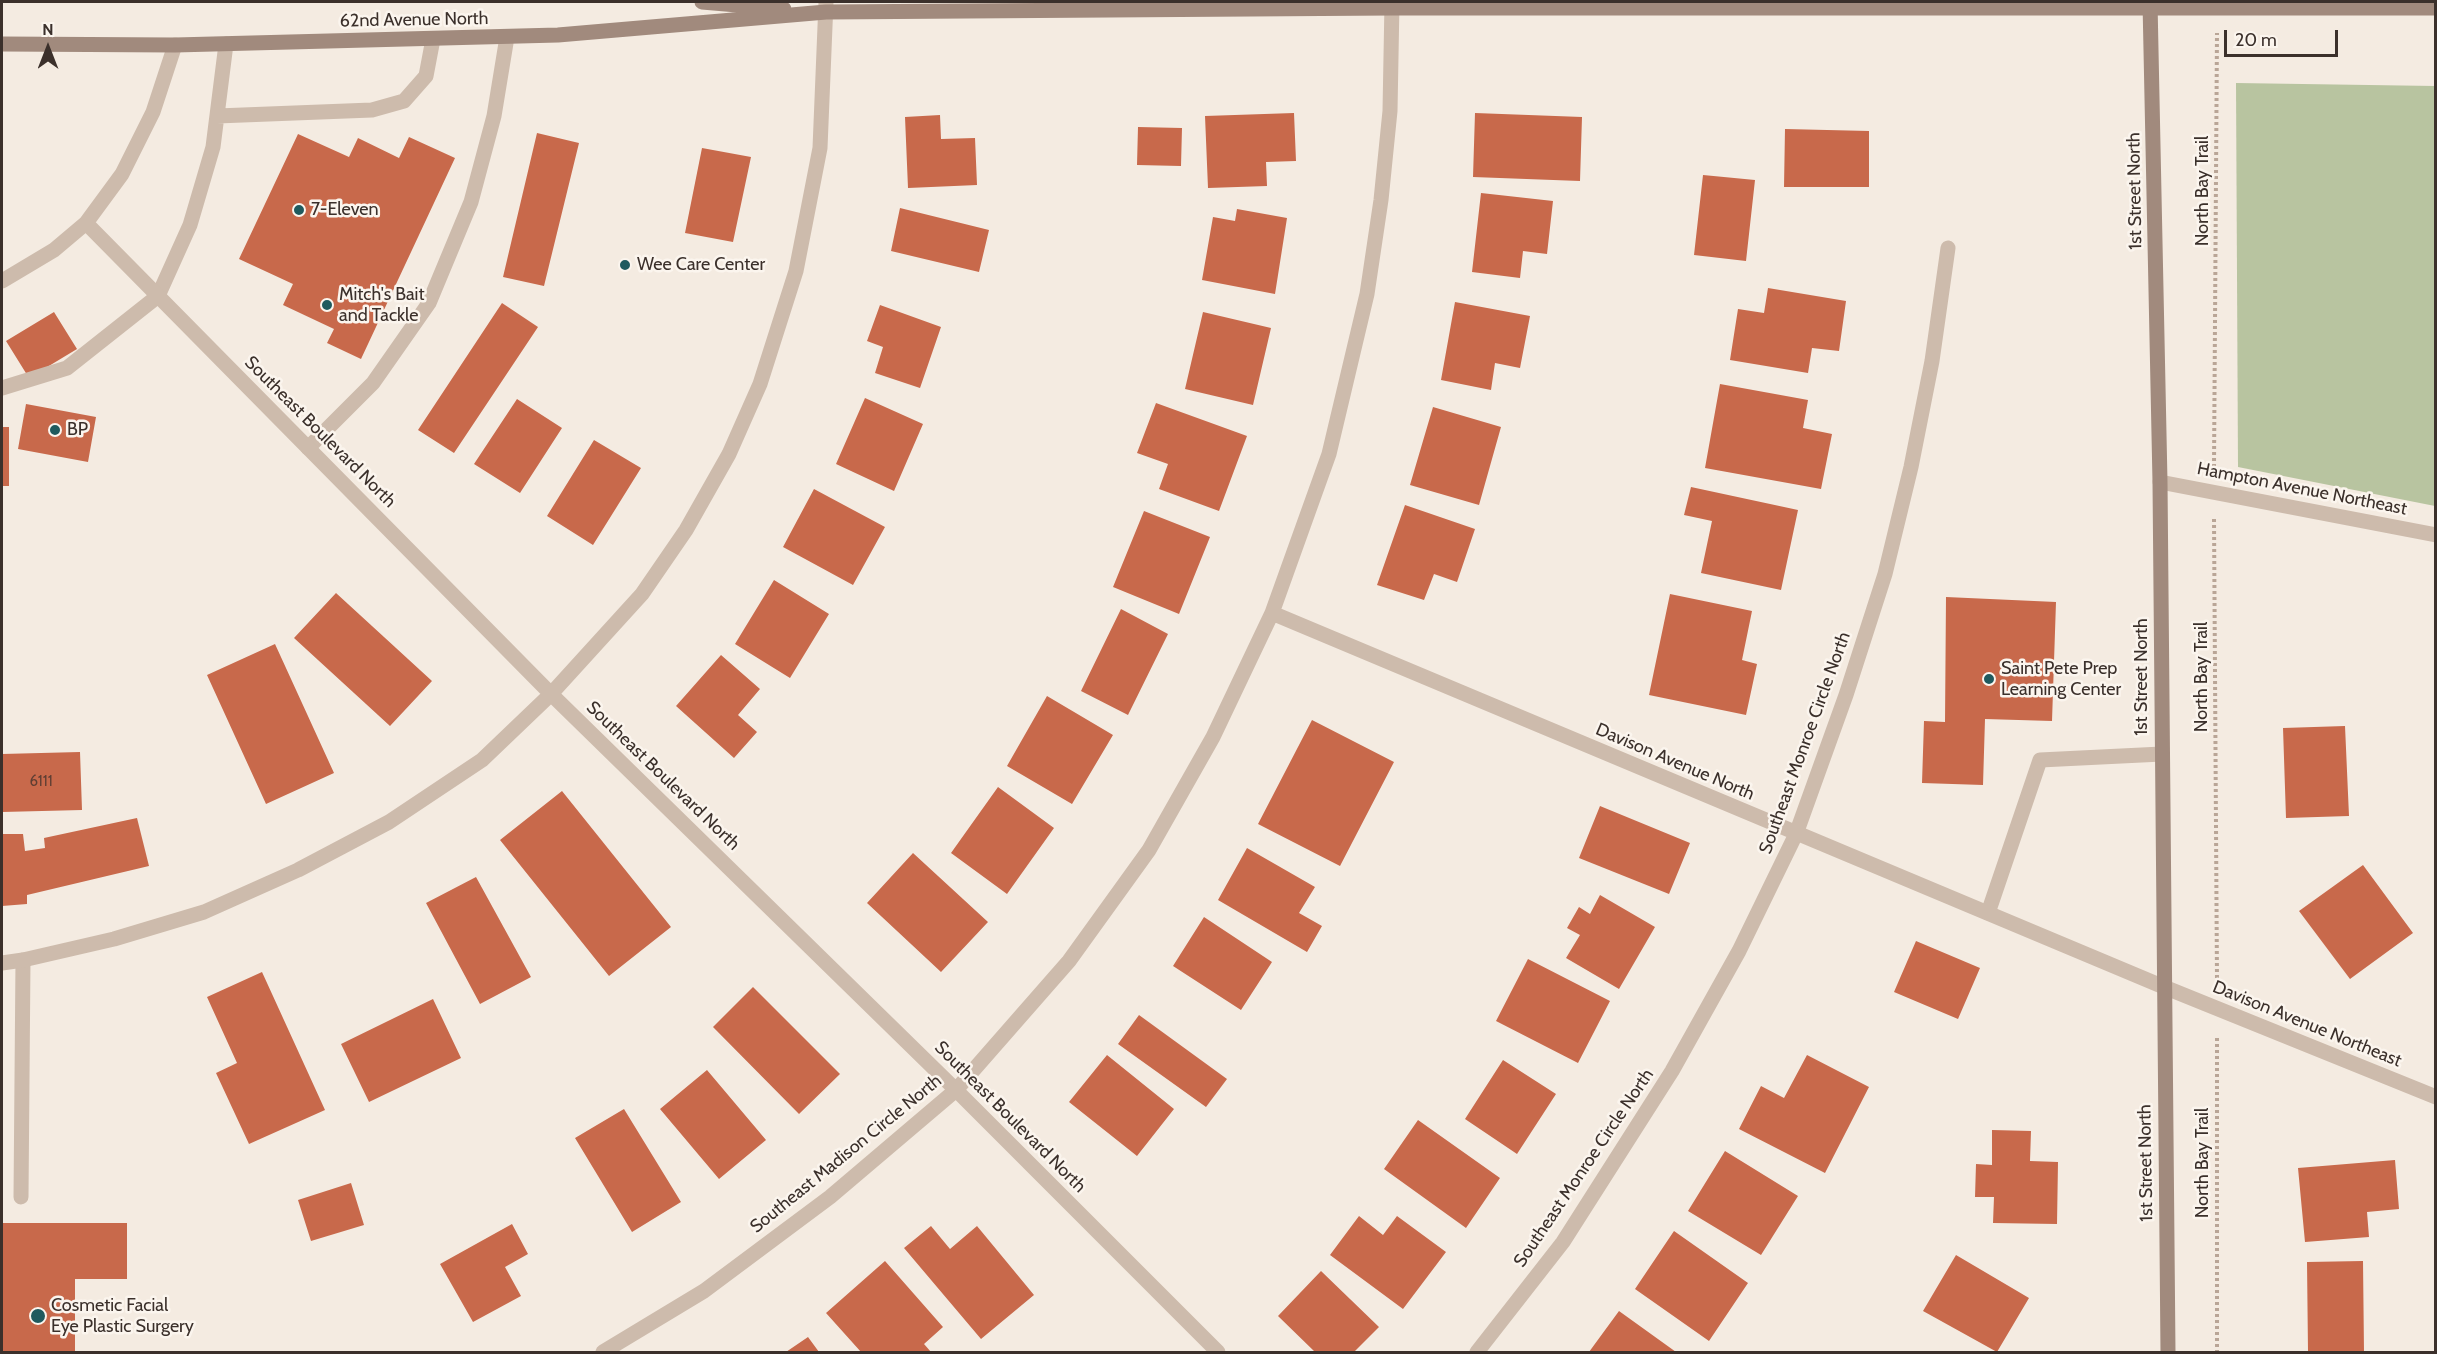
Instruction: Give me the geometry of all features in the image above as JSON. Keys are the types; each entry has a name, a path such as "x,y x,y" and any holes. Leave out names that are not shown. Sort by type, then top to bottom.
{"street":[{"name":"62nd Avenue North","path":"702,2 826,7 1816,5 2150,6 2218,10 2436,8"},
{"name":"Southeast Madison Circle North","path":"603,1353 704,1291 731,1271 830,1197 956,1090 1069,961 1149,850 1213,736 1272,613 1329,454 1367,294 1390,111 1392,5"},
{"name":"1st Street North","path":"2150,6 2160,482 2168,1353"},
{"name":"62nd Avenue North","path":"2,44 175,45 558,35 826,7"},
{"path":"2,963 114,939 204,912 298,870 389,822 482,760 551,694 642,594 686,530 729,454 760,384 796,271 820,148 826,7"},
{"path":"308,448 373,383 429,303 471,202 495,116 507,37"},
{"path":"217,116 372,110 404,101 426,76 433,39"},
{"path":"2,388 67,368 158,296 190,225 213,147 226,44"},
{"path":"2,281 54,250 86,223 122,174 153,112 175,45"},
{"name":"Southeast Boulevard North","path":"86,223 551,694 956,1090 1218,1353"},
{"name":"Southeast Monroe Circle North","path":"1477,1353 1563,1242 1672,1071 1739,951 1796,834 1846,695 1885,574 1914,457 1948,248"},
{"name":"Hampton Avenue Northeast","path":"2160,482 2436,535"},
{"name":"Davison Avenue North","path":"1272,613 2164,987"},
{"path":"1988,913 2040,760 2162,754"},
{"path":"21,1197 23,960"},
{"name":"Davison Avenue Northeast","path":"2164,987 2436,1097"}],"path":[{"name":"North Bay Trail","path":"2217,1353 2214,493 2218,10"}],"green space":[{"path":"2236,83 2435,86 2435,506 2238,467"}],"building":[{"path":"1294,113 1296,161 1266,162 1267,186 1208,188 1205,116"},
{"path":"1475,113 1582,117 1580,181 1473,177"},
{"path":"940,115 941,139 975,138 977,185 908,188 905,117"},
{"path":"1138,127 1182,128 1181,166 1137,165"},
{"path":"1785,129 1869,131 1869,187 1784,187"},
{"path":"537,133 579,143 544,286 503,277"},
{"path":"298,134 349,157 358,138 399,158 409,137 455,158 361,359 327,343 334,329 283,305 293,284 239,259"},
{"path":"702,148 751,157 733,242 685,233"},
{"path":"1703,175 1755,180 1746,261 1694,255"},
{"path":"1481,193 1553,201 1547,254 1523,251 1520,278 1472,272"},
{"path":"900,208 989,230 979,272 891,251"},
{"path":"1237,209 1287,218 1275,294 1202,280 1213,217 1235,221"},
{"path":"1768,288 1846,301 1839,351 1812,348 1808,373 1730,360 1738,309 1764,313"},
{"path":"1455,302 1530,316 1520,368 1495,363 1491,390 1441,380"},
{"path":"502,303 538,327 454,453 418,430"},
{"path":"880,305 941,327 920,388 875,373 883,347 867,341"},
{"path":"54,312 77,349 29,378 6,341"},
{"path":"1203,312 1271,328 1253,405 1185,389"},
{"path":"1720,384 1808,400 1803,428 1832,434 1821,489 1705,468"},
{"path":"865,398 923,424 894,491 836,464"},
{"path":"517,399 562,428 520,493 474,464"},
{"path":"1156,403 1247,436 1219,511 1159,489 1168,464 1137,453"},
{"path":"26,404 96,417 88,462 18,449"},
{"path":"1433,407 1501,427 1479,505 1410,485"},
{"path":"2,427 9,427 9,486 2,486"},
{"path":"594,440 641,468 593,545 547,516"},
{"path":"1691,487 1798,510 1781,590 1701,573 1712,521 1684,515"},
{"path":"814,489 885,527 853,585 783,547"},
{"path":"1405,505 1475,529 1457,582 1434,574 1424,600 1377,585"},
{"path":"1144,511 1210,537 1179,614 1113,587"},
{"path":"774,580 829,614 790,678 735,644"},
{"path":"336,593 432,681 390,726 294,638"},
{"path":"1670,594 1752,611 1742,660 1757,664 1746,715 1649,695"},
{"path":"1946,597 2056,602 2052,721 1985,719 1983,785 1922,783 1924,721 1945,722"},
{"path":"1121,609 1168,634 1128,715 1081,691"},
{"path":"275,644 334,773 266,804 207,675"},
{"path":"721,655 760,689 738,715 757,732 734,758 676,706"},
{"path":"1047,696 1113,735 1072,804 1007,766"},
{"path":"1312,720 1394,762 1340,866 1258,824"},
{"path":"2345,726 2349,816 2286,818 2283,728"},
{"path":"80,752 82,810 2,812 2,754"},
{"path":"998,787 1054,828 1007,894 951,853"},
{"path":"562,791 671,927 609,976 500,840"},
{"path":"1600,806 1690,843 1669,894 1579,858"},
{"path":"137,818 149,866 27,895 27,904 2,906 2,834 23,834 25,851 45,848 44,838"},
{"path":"1247,848 1315,887 1299,913 1322,926 1307,952 1218,900"},
{"path":"913,853 988,922 941,972 867,903"},
{"path":"2363,865 2413,933 2350,979 2299,911"},
{"path":"476,877 531,977 480,1004 426,903"},
{"path":"1600,895 1655,927 1619,989 1566,958 1580,935 1567,928 1579,907 1590,914"},
{"path":"1204,917 1272,962 1241,1010 1173,966"},
{"path":"1916,941 1980,968 1958,1019 1894,992"},
{"path":"1528,959 1610,1001 1578,1063 1496,1021"},
{"path":"262,972 325,1110 249,1144 216,1073 237,1063 207,997"},
{"path":"753,987 840,1074 799,1114 713,1027"},
{"path":"433,999 461,1058 369,1102 341,1044"},
{"path":"1139,1015 1227,1079 1206,1107 1118,1044"},
{"path":"1107,1055 1174,1109 1137,1156 1069,1102"},
{"path":"1807,1055 1869,1087 1825,1173 1739,1129 1761,1086 1784,1098"},
{"path":"1503,1060 1556,1094 1517,1154 1465,1119"},
{"path":"707,1070 766,1140 719,1179 660,1109"},
{"path":"624,1109 681,1202 632,1232 575,1138"},
{"path":"1418,1120 1500,1178 1466,1228 1384,1169"},
{"path":"1992,1130 2031,1131 2030,1161 2058,1162 2057,1224 1993,1223 1994,1197 1975,1197 1976,1164 1992,1165"},
{"path":"1725,1151 1798,1196 1761,1255 1688,1211"},
{"path":"2395,1160 2399,1209 2367,1212 2369,1237 2305,1242 2298,1168"},
{"path":"351,1183 364,1225 311,1241 298,1200"},
{"path":"1359,1216 1383,1235 1397,1216 1446,1252 1403,1309 1330,1255"},
{"name":"Cosmetic Facial Eye Plastic Surgery","path":"2,1223 127,1223 127,1279 75,1279 75,1352 2,1352"},
{"path":"512,1224 528,1254 505,1267 521,1296 473,1322 440,1264"},
{"path":"931,1226 950,1249 977,1226 1034,1295 981,1339 904,1248"},
{"path":"1674,1231 1748,1283 1709,1341 1635,1289"},
{"path":"1956,1255 2029,1298 1997,1352 1923,1311"},
{"path":"885,1261 943,1327 924,1344 931,1352 861,1352 826,1313"},
{"path":"2363,1261 2364,1352 2308,1352 2307,1262"},
{"path":"1321,1271 1379,1327 1354,1352 1315,1352 1278,1316"},
{"path":"1619,1311 1676,1352 1589,1352"},
{"path":"808,1337 819,1352 786,1352"}],"place":[{"name":"7-Eleven","path":"299,210"},
{"name":"Wee Care Center","path":"625,265"},
{"name":"Mitch's Bait and Tackle","path":"327,305"},
{"name":"BP","path":"55,430"},
{"name":"Saint Pete Prep Learning Center","path":"1989,679"},
{"name":"Cosmetic Facial Eye Plastic Surgery","path":"38,1316"}]}
